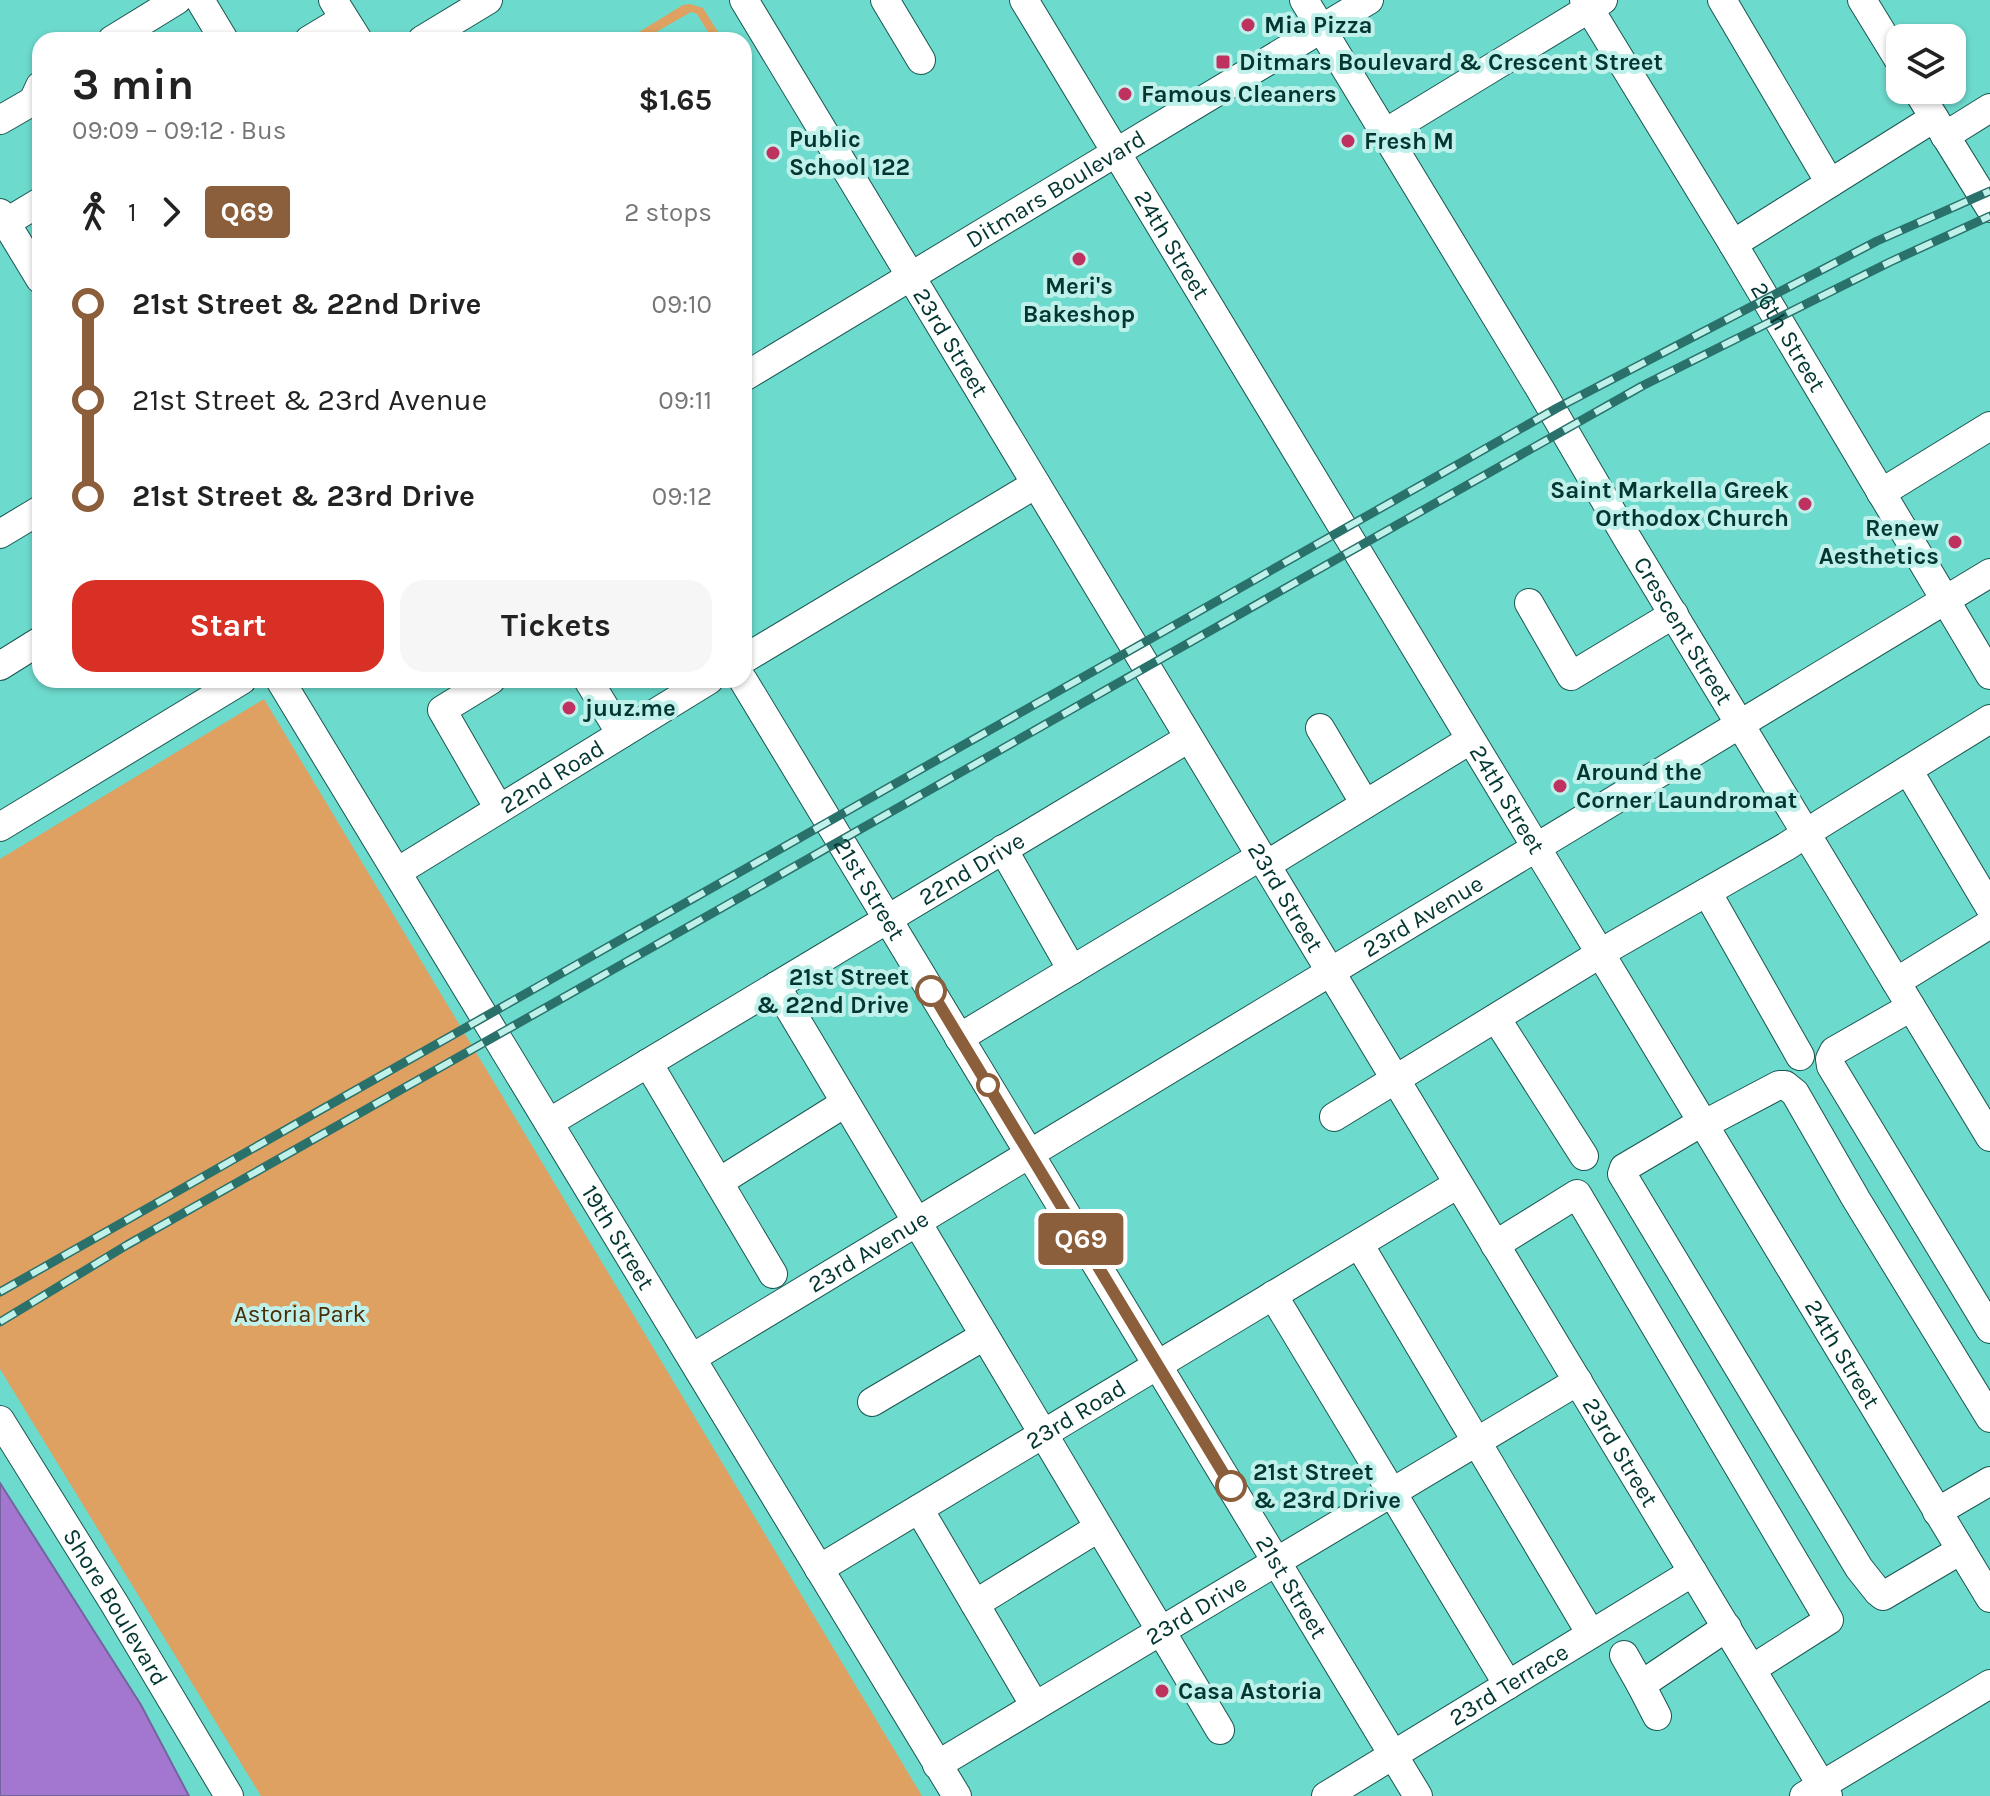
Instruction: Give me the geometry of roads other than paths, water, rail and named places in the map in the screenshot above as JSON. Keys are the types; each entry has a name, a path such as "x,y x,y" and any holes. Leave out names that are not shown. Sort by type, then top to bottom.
{"street":[{"path":"125,32 177,0"},
{"path":"200,0 219,32"},
{"path":"435,32 488,0"},
{"name":"23rd Street","path":"744,0 1727,1627 1818,1792"},
{"path":"885,0 921,60"},
{"name":"24th Street","path":"1024,0 1937,1512 1975,1560 1990,1598"},
{"name":"Crescent Street","path":"1304,0 1990,1137"},
{"name":"Ditmars Boulevard","path":"752,372 1369,0"},
{"path":"1722,0 1830,183"},
{"path":"1862,0 1886,39"},
{"path":"1385,133 1593,3"},
{"name":"26th Street","path":"1593,3 1990,675"},
{"path":"323,32 345,20"},
{"path":"0,120 32,102"},
{"path":"1926,104 1990,208"},
{"path":"1733,244 1830,183 1940,127 1990,108"},
{"path":"32,206 2,220 32,267"},
{"path":"1881,493 1990,426"},
{"path":"752,654 1036,484"},
{"path":"0,534 32,515"},
{"name":"23rd Avenue","path":"692,1358 1990,573"},
{"path":"1529,603 1571,676 1674,614"},
{"path":"0,666 32,646"},
{"path":"0,827 229,688"},
{"name":"19th Street","path":"285,688 957,1796"},
{"path":"478,688 442,710 499,809"},
{"path":"593,688 621,734"},
{"name":"22nd Road","path":"397,872 696,688"},
{"name":"21st Street","path":"748,688 1418,1796"},
{"path":"1334,1117 1600,954 1787,846 1990,719"},
{"path":"1320,728 1365,804"},
{"name":"22nd Drive","path":"550,1122 1189,738"},
{"path":"959,1038 1470,740"},
{"path":"1896,982 1989,915 1908,770"},
{"path":"1003,849 1072,970"},
{"path":"1707,892 1800,1056"},
{"path":"776,986 1220,1730"},
{"path":"1911,1007 1834,1051 1831,1066 1990,1329"},
{"path":"1496,1018 1584,1156"},
{"path":"648,1063 773,1274"},
{"path":"1975,1560 1883,1596 1859,1568 1622,1174 1624,1168 1702,1123 1779,1085 1785,1085 1795,1093 1990,1418"},
{"path":"719,1182 845,1103"},
{"name":"23rd Road","path":"819,1569 1458,1184"},
{"path":"1495,1245 1577,1194 1829,1620 1752,1669"},
{"path":"1359,1244 1591,1634"},
{"path":"1273,1295 1508,1685"},
{"path":"872,1402 984,1336"},
{"name":"23rd Drive","path":"937,1765 1578,1381"},
{"name":"Shore Boulevard","path":"0,1420 229,1796"},
{"path":"1937,1512 1990,1481"},
{"path":"919,1509 1035,1706"},
{"path":"975,1604 1098,1528"},
{"name":"23rd Terrace","path":"1326,1796 1693,1572"},
{"path":"1641,1685 1727,1627"},
{"path":"1624,1655 1657,1716"},
{"path":"1818,1792 1990,1684"}],"railway":[{"path":"0,1292 1557,408 1877,241 1990,191"},
{"path":"0,1322 127,1245 1642,386 1890,262 1990,216"}],"place":[{"name":"Mia Pizza","path":"1248,25"},
{"name":"Ditmars Boulevard & Crescent Street","path":"1223,62"},
{"name":"Famous Cleaners","path":"1125,94"},
{"name":"Fresh M","path":"1348,141"},
{"name":"Public School 122","path":"773,153"},
{"name":"Meri's Bakeshop","path":"1079,259"},
{"name":"Saint Markella Greek Orthodox Church","path":"1805,504"},
{"name":"Renew Aesthetics","path":"1955,542"},
{"name":"juuz.me","path":"569,708"},
{"name":"Around the Corner Laundromat","path":"1560,786"},
{"name":"21st Street & 22nd Drive","path":"931,991"},
{"name":"21st Street & 23rd Drive","path":"1231,1486"},
{"name":"Casa Astoria","path":"1162,1691"}],"park label":[{"name":"Astoria Park","path":"300,1314"}]}
